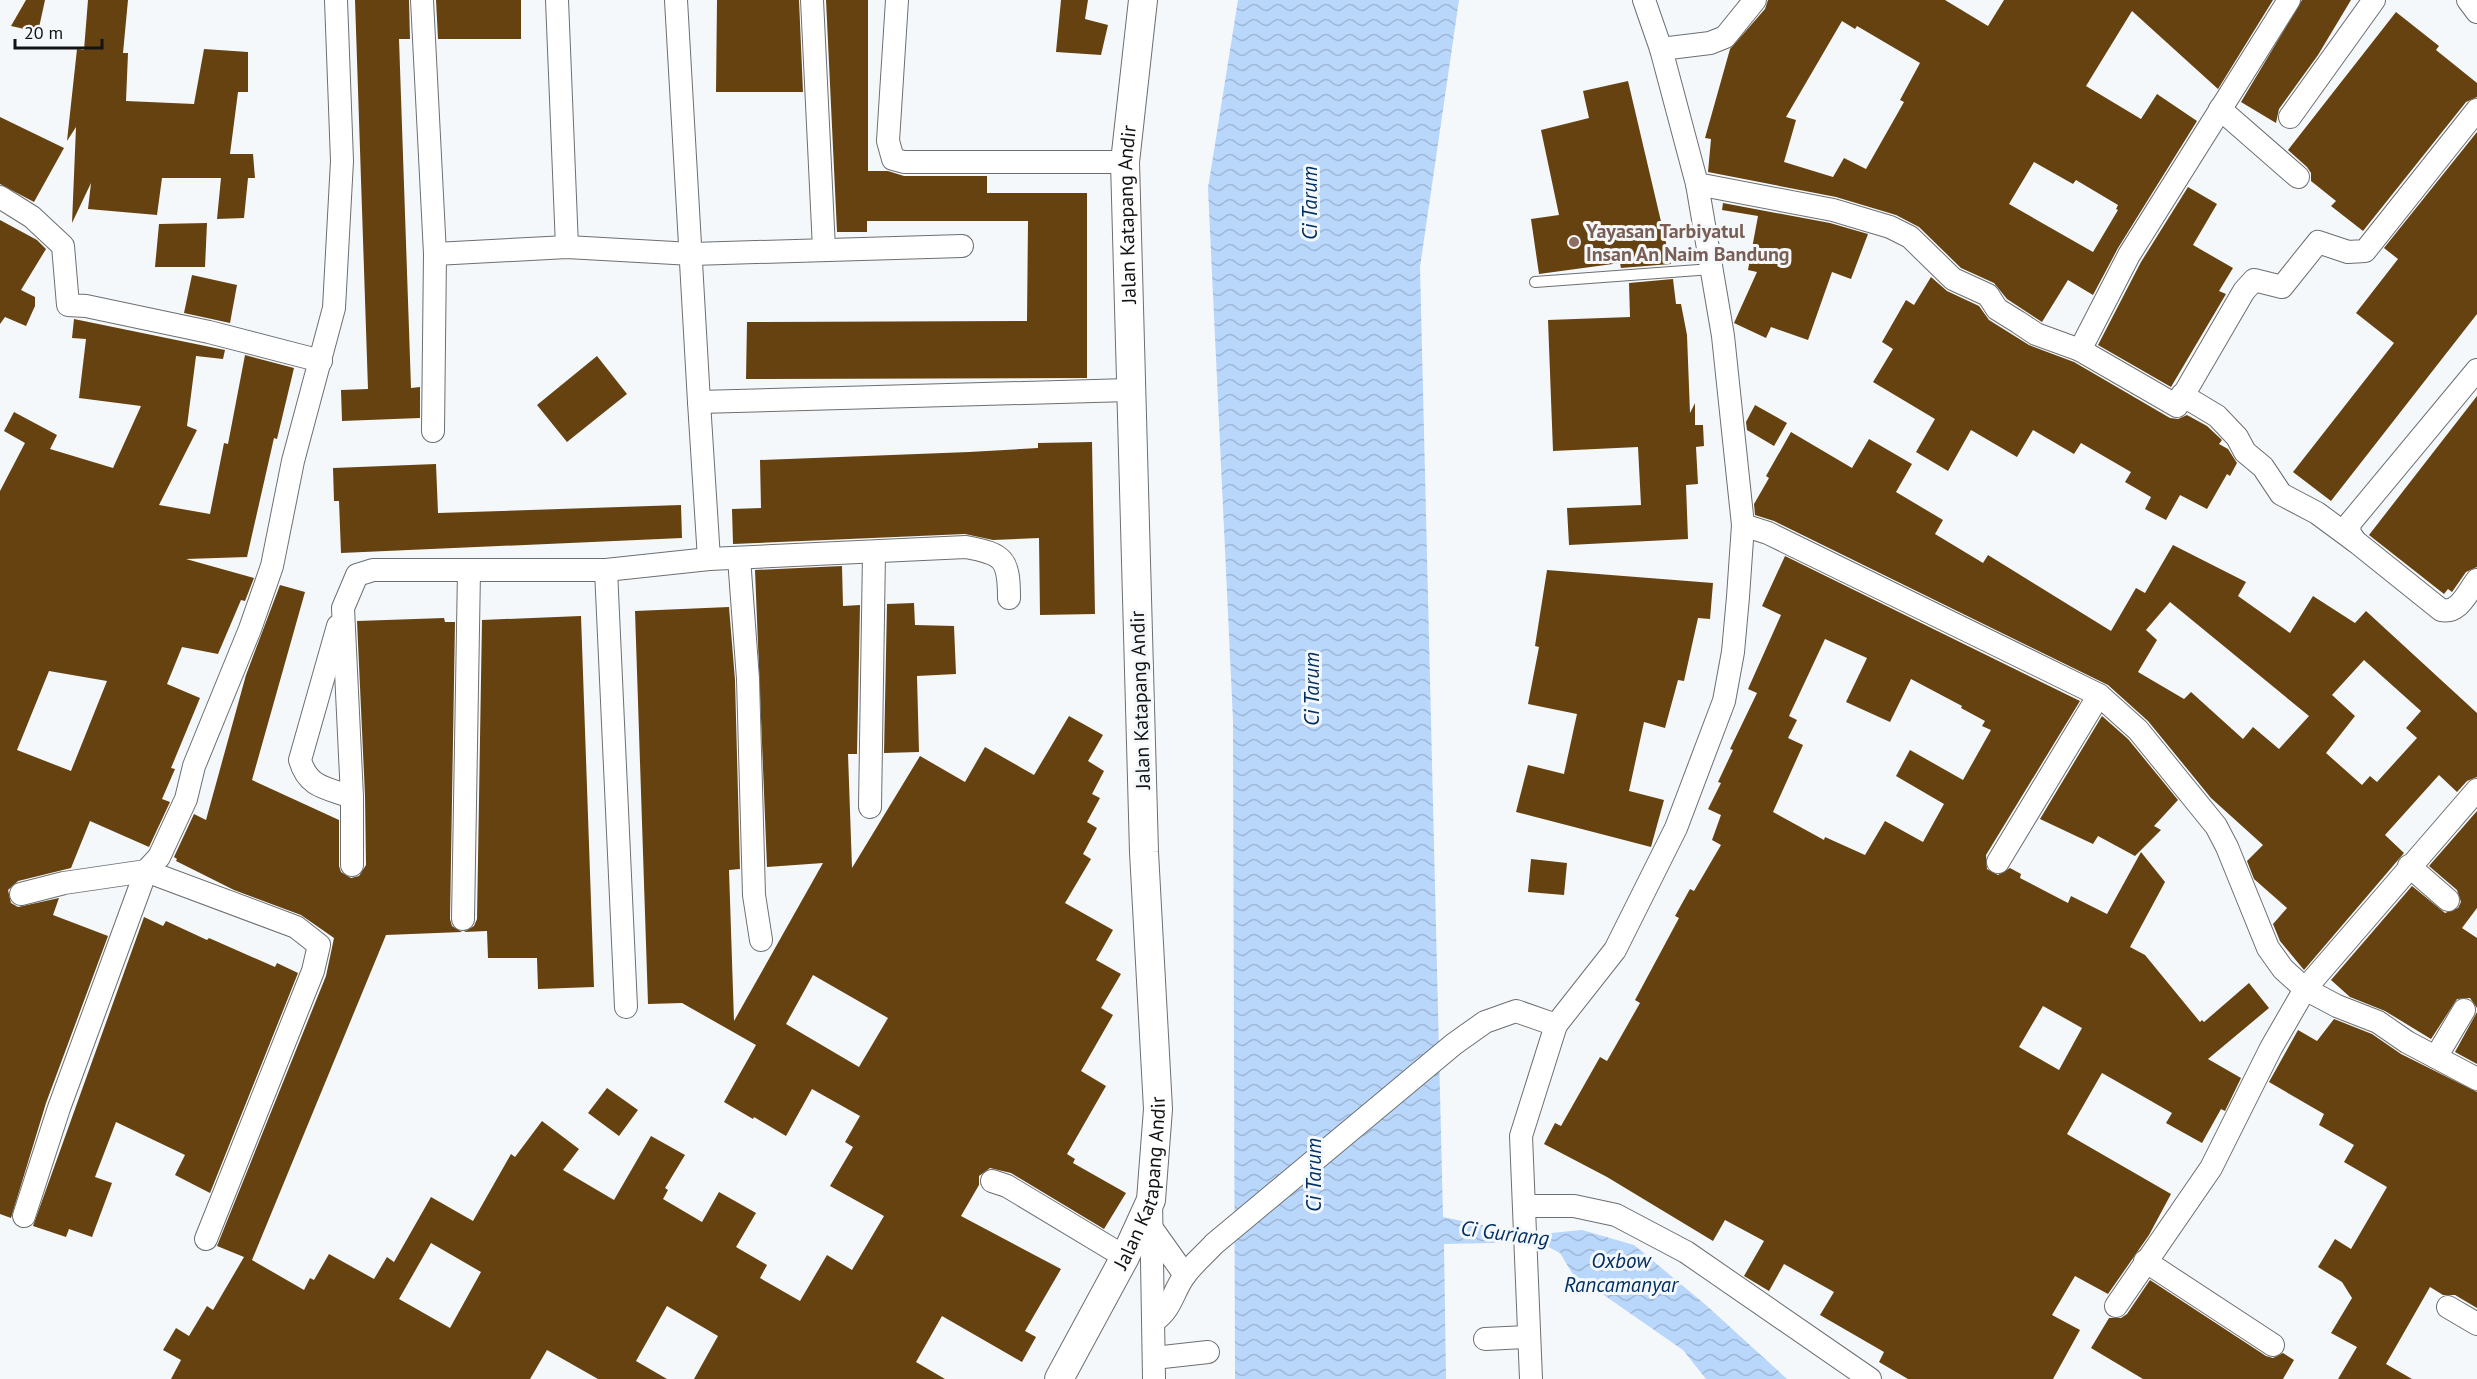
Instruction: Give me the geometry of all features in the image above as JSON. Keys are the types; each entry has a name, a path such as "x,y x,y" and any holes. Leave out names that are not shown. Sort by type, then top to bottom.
{"street":[{"path":"24,1216 59,1108 146,872 159,857 186,799 194,766 272,566 293,461 334,308 339,252 342,161 336,0"},
{"path":"422,0 435,254 433,431"},
{"path":"557,0 567,248"},
{"path":"676,0 709,559"},
{"path":"812,0 824,249"},
{"path":"897,0 888,141 893,159 904,162 1125,162"},
{"name":"Jalan Katapang Andir","path":"1059,1379 1125,1257 1151,1200 1158,1109 1144,852 1129,390 1125,162 1143,0"},
{"path":"1531,1379 1521,1136 1556,1025 1615,950 1673,836 1724,701 1733,652 1743,525 1723,336 1697,184 1661,49 1644,0"},
{"path":"1661,49 1710,43 1725,38 1755,0"},
{"path":"2080,350 2129,255 2289,0"},
{"path":"2290,117 2374,0"},
{"path":"2468,0 2477,12"},
{"path":"2220,110 2298,177"},
{"path":"1697,184 1812,205 1890,227 1910,237 1953,279 1988,295 1996,309 2036,334 2080,350 2177,405 2244,291 2254,280 2258,279 2282,287 2318,242 2348,252 2365,251 2372,246 2477,110"},
{"path":"0,196 32,217 63,246 68,305 86,306 209,332 321,361"},
{"path":"435,254 567,248 692,254 962,246"},
{"path":"2355,541 2349,532 2350,523 2477,370"},
{"path":"699,402 1129,390"},
{"path":"2182,395 2217,416 2237,437 2245,452 2263,467 2281,494 2317,513 2441,610 2449,612 2455,609 2477,580"},
{"path":"1743,525 1768,534 2098,695 2138,730 2216,826 2227,847 2268,948 2283,969 2305,989 2337,1006 2378,1022 2477,1079"},
{"path":"352,797 315,784 304,774 300,760 343,608 357,576 373,570 469,572 606,570 709,559 966,547 992,552 1005,563 1009,571 1009,598"},
{"path":"870,807 874,553"},
{"path":"739,558 748,679 754,895 761,940"},
{"path":"606,570 626,1007"},
{"path":"463,919 469,572"},
{"path":"343,608 352,797 352,865"},
{"path":"1998,862 2098,695"},
{"path":"2116,1306 2211,1168 2271,1048 2305,989 2477,790"},
{"path":"2409,866 2448,900"},
{"path":"21,894 64,883 146,872 296,927 319,945 313,971 206,1239"},
{"path":"2436,1057 2464,1010"},
{"path":"1154,1321 1164,1315 1185,1275 1214,1244 1454,1044 1485,1022 1516,1011 1556,1025"},
{"path":"992,1180 1007,1186 1125,1257"},
{"path":"1151,1200 1154,1368 1208,1352"},
{"path":"1525,1226 1574,1206 1616,1215 1686,1252 1870,1379"},
{"path":"1152,1229 1185,1275"},
{"path":"2145,1261 2273,1345"},
{"path":"2448,1307 2477,1324"},
{"path":"1485,1339 1528,1337"}],"lane":[{"path":"1535,282 1712,269"}],"water":[{"path":"1238,0 1459,0 1420,267 1443,1217 1515,1232 1541,1234 1582,1230 1634,1245 1707,1306 1787,1379 1706,1379 1683,1350 1572,1273 1560,1253 1539,1242 1444,1244 1446,1379 1235,1379 1233,720 1208,188"}],"building":[{"path":"26,0 45,0 38,32 11,26"},
{"path":"88,0 128,0 123,53 128,53 126,101 194,104 204,49 248,52 248,92 238,92 230,154 253,154 255,178 248,178 244,218 217,219 221,178 162,178 157,215 88,209 91,183 72,223 76,127 67,141 77,49 84,50"},
{"path":"355,0 409,0 410,39 399,39 411,388 420,387 420,418 342,421 341,390 368,389"},
{"path":"436,0 521,0 521,39 438,39"},
{"path":"717,0 799,0 803,92 716,92"},
{"path":"826,0 868,0 868,171 888,171 904,176 987,176 987,193 1087,193 1087,378 746,379 747,322 1027,321 1028,221 867,221 867,232 837,232"},
{"path":"1061,0 1088,0 1085,19 1108,25 1101,55 1056,52"},
{"path":"1768,0 1945,0 1988,26 2004,0 2273,0 2218,89 2132,11 2086,86 2141,119 2157,94 2197,121 2118,248 2093,295 2068,280 2042,322 2007,299 1994,283 1961,268 1919,227 1896,215 1836,197 1708,172 1711,139 1705,138 1730,49 1765,9","holes":["1842,21 1855,29 1857,26 1920,63 1900,100 1904,102 1866,169 1844,158 1833,177 1784,162 1796,120 1786,117","2034,162 2073,184 2076,180 2118,205 2116,209 2118,210 2093,252 2009,204"]},
{"path":"2302,0 2351,0 2318,55 2279,109 2276,123 2241,102"},
{"path":"2396,12 2439,46 2436,50 2477,83 2477,97 2466,102 2363,231 2331,206 2336,201 2311,181 2311,173 2307,167 2288,150"},
{"path":"1628,81 1671,264 1621,268 1620,263 1539,274 1531,219 1559,215 1541,130 1589,118 1583,91"},
{"path":"0,117 64,148 34,202 0,184"},
{"path":"2477,132 2477,314 2331,501 2293,472 2394,343 2356,313 2398,259 2384,248"},
{"path":"2188,187 2217,204 2193,245 2233,268 2219,291 2226,294 2171,387 2098,345 2141,262"},
{"path":"1723,203 1830,223 1868,234 1851,279 1832,272 1808,340 1771,327 1766,338 1734,323 1757,272 1748,270 1758,216 1722,210"},
{"path":"0,220 37,240 46,249 21,290 35,297 35,306 26,326 5,317 0,324"},
{"path":"207,223 205,267 155,267 159,224"},
{"path":"192,275 237,285 230,323 184,313"},
{"path":"1931,277 1947,291 1979,306 1989,320 2029,345 2074,362 2170,418 2178,419 2187,415 2207,426 2222,440 2219,444 2228,449 2237,463 2230,476 2227,474 2207,509 2180,495 2166,520 2145,509 2151,497 2125,482 2131,472 2081,443 2074,454 2033,430 2017,457 1971,430 1948,471 1916,452 1935,419 1873,382 1893,349 1882,342 1906,300 1914,305"},
{"path":"1673,279 1676,304 1681,304 1687,335 1690,413 1695,403 1695,425 1703,425 1704,446 1696,447 1698,484 1686,485 1688,539 1569,545 1567,508 1641,505 1638,447 1553,451 1548,320 1630,317 1629,283"},
{"path":"74,319 225,350 223,359 196,356 187,426 197,430 159,505 210,514 224,443 228,444 245,355 294,368 277,439 274,438 247,557 186,559 254,578 245,601 241,600 218,654 182,647 167,684 200,698 171,768 175,769 162,799 170,802 149,847 90,821 71,868 18,881 8,890 11,903 18,907 59,898 53,915 108,936 46,1103 11,1218 0,1214 0,491 25,443 4,431 14,412 57,435 50,449 113,468 141,406 79,398 86,339 72,338","holes":["49,671 107,681 71,771 17,750"]},
{"path":"597,356 627,394 567,442 537,405"},
{"path":"2477,396 2477,567 2466,572 2452,592 2448,589 2444,594 2369,535"},
{"path":"1755,405 1787,423 1774,446 1747,430 1746,422"},
{"path":"1791,432 1852,468 1869,439 1912,464 1896,492 1943,520 1935,534 1983,563 1988,555 2111,631 2136,588 2145,593 2173,545 2246,582 2238,596 2290,633 2313,596 2355,623 2366,611 2477,713 2477,777 2467,781 2457,792 2439,775 2385,835 2404,853 2304,970 2280,941 2273,924 2287,908 2254,879 2247,861 2263,845 2211,798 2148,721 2108,685 1774,521 1755,515 1754,504 1769,478 1766,476","holes":["2170,602 2309,716 2279,749 2253,727 2243,739 2191,692 2184,699 2138,672 2157,640 2146,630","2364,660 2421,711 2406,728 2417,738 2377,782 2370,776 2362,785 2326,753 2355,716 2332,695"]},
{"path":"1092,442 1095,614 1040,615 1039,538 993,540 965,534 733,544 732,509 761,508 760,460 969,452 1038,448 1038,443"},
{"path":"436,464 438,513 681,505 682,538 341,553 339,501 334,501 333,468"},
{"path":"1785,556 2080,701 1986,855 1987,869 1998,875 2010,868 2021,874 2020,878 2068,903 2071,896 2107,914 2141,852 2165,882 2130,947 2145,955 2200,1022 2202,1020 2204,1022 2249,983 2269,1008 2208,1059 2241,1078 2225,1111 2221,1109 2202,1143 2166,1123 2172,1113 2102,1073 2067,1134 2171,1194 2149,1235 2108,1294 2075,1276 2052,1315 2080,1330 2053,1379 1908,1379 1879,1362 1884,1352 1820,1315 1834,1292 1784,1264 1769,1291 1744,1276 1764,1241 1725,1220 1713,1241 1607,1177 1544,1144 1555,1123 1561,1126 1600,1057 1607,1061 1640,1003 1635,1000 1679,918 1675,916 1690,889 1694,891 1721,845 1712,840 1721,815 1708,809 1721,783 1718,782 1733,750 1730,749 1757,693 1748,689 1781,615 1762,606","holes":["1825,639 1867,658 1846,702 1890,722 1911,679 1962,706 1961,708 1985,721 1982,726 1991,730 1963,780 1910,750 1896,776 1944,804 1923,842 1885,821 1865,855 1825,837 1824,840 1773,812 1803,745 1788,738 1797,720 1789,716","2043,1006 2082,1028 2059,1070 2019,1047"]},
{"path":"842,566 843,606 860,605 857,754 848,754 852,868 920,756 965,782 985,747 1034,775 1069,716 1103,735 1088,761 1104,771 1092,794 1100,798 1087,822 1097,828 1083,854 1091,859 1065,903 1113,930 1096,960 1121,974 1101,1008 1113,1015 1081,1071 1106,1086 1067,1154 1075,1159 1073,1163 1126,1193 1104,1229 1011,1173 990,1168 979,1176 979,1185 961,1216 1061,1269 1025,1331 1036,1337 1022,1362 942,1316 916,1362 945,1379 694,1379 718,1336 667,1306 636,1361 667,1379 598,1379 547,1350 530,1379 171,1379 181,1360 163,1350 176,1328 189,1336 207,1306 213,1310 244,1257 217,1246 326,976 334,938 301,915 234,890 176,861 174,857 194,814 206,820 246,675 280,585 305,592 252,780 339,820 339,866 341,872 351,878 359,876 366,865 357,621 444,618 445,622 455,622 450,919 452,926 462,932 386,935 252,1260 304,1290 310,1278 314,1280 329,1254 374,1279 387,1257 394,1262 431,1197 473,1221 511,1154 515,1157 542,1121 579,1149 563,1170 614,1200 651,1136 685,1155 665,1188 668,1190 663,1199 702,1222 719,1192 756,1213 736,1247 767,1265 760,1278 800,1301 827,1255 852,1270 884,1216 830,1186 853,1147 845,1142 860,1116 812,1089 786,1136 754,1117 753,1119 724,1102 756,1045 682,1003 648,1004 635,611 729,607 735,680 740,869 729,870 734,1021 823,863 767,867 755,570","holes":["813,975 888,1018 859,1067 786,1024","431,1243 481,1272 450,1328 399,1299"]},
{"path":"1547,570 1713,583 1710,619 1698,618 1684,681 1678,680 1665,728 1644,722 1629,791 1664,800 1651,847 1516,812 1528,765 1564,774 1577,714 1528,704 1539,647 1535,646"},
{"path":"914,603 915,625 954,626 956,674 917,676 919,752 884,753 887,604"},
{"path":"581,616 594,987 538,989 537,958 488,958 487,931 464,932 474,926 477,919 482,620"},
{"path":"2102,716 2128,739 2178,800 2154,826 2161,830 2135,856 2098,836 2093,844 2040,819"},
{"path":"2477,811 2477,908 2462,928 2477,938 2477,1008 2470,998 2457,999 2431,1039 2385,1011 2350,997 2331,980 2412,886 2445,913 2458,908 2461,902 2457,890 2429,866"},
{"path":"1531,859 1567,863 1564,895 1528,892"},
{"path":"144,917 163,926 166,921 275,967 277,963 298,973 210,1193 175,1175 185,1155 116,1122 95,1177 112,1183 92,1237 69,1229 66,1237 33,1226"},
{"path":"2477,1012 2477,1064 2455,1052"},
{"path":"2334,1019 2372,1034 2401,1054 2477,1092 2477,1308 2455,1295 2443,1295 2430,1287 2386,1364 2412,1379 2338,1379 2357,1347 2331,1333 2352,1298 2342,1282 2318,1267 2335,1239 2351,1249 2387,1187 2344,1162 2354,1145 2319,1125 2324,1114 2269,1082 2298,1030 2317,1041"},
{"path":"607,1088 638,1110 619,1136 588,1113"},
{"path":"2150,1280 2266,1356 2273,1358 2283,1353 2294,1360 2283,1379 2143,1379 2091,1348 2109,1318 2121,1318 2127,1314"}],"place":[{"name":"Yayasan Tarbiyatul Insan An Naim Bandung","path":"1574,242"}],"water label":[{"name":"Ci Tarum","path":"1309,203"},
{"name":"Ci Tarum","path":"1311,689"},
{"name":"Ci Tarum","path":"1313,1175"},
{"name":"Ci Guriang","path":"1505,1233"},
{"name":"Oxbow Rancamanyar","path":"1621,1272"}]}
